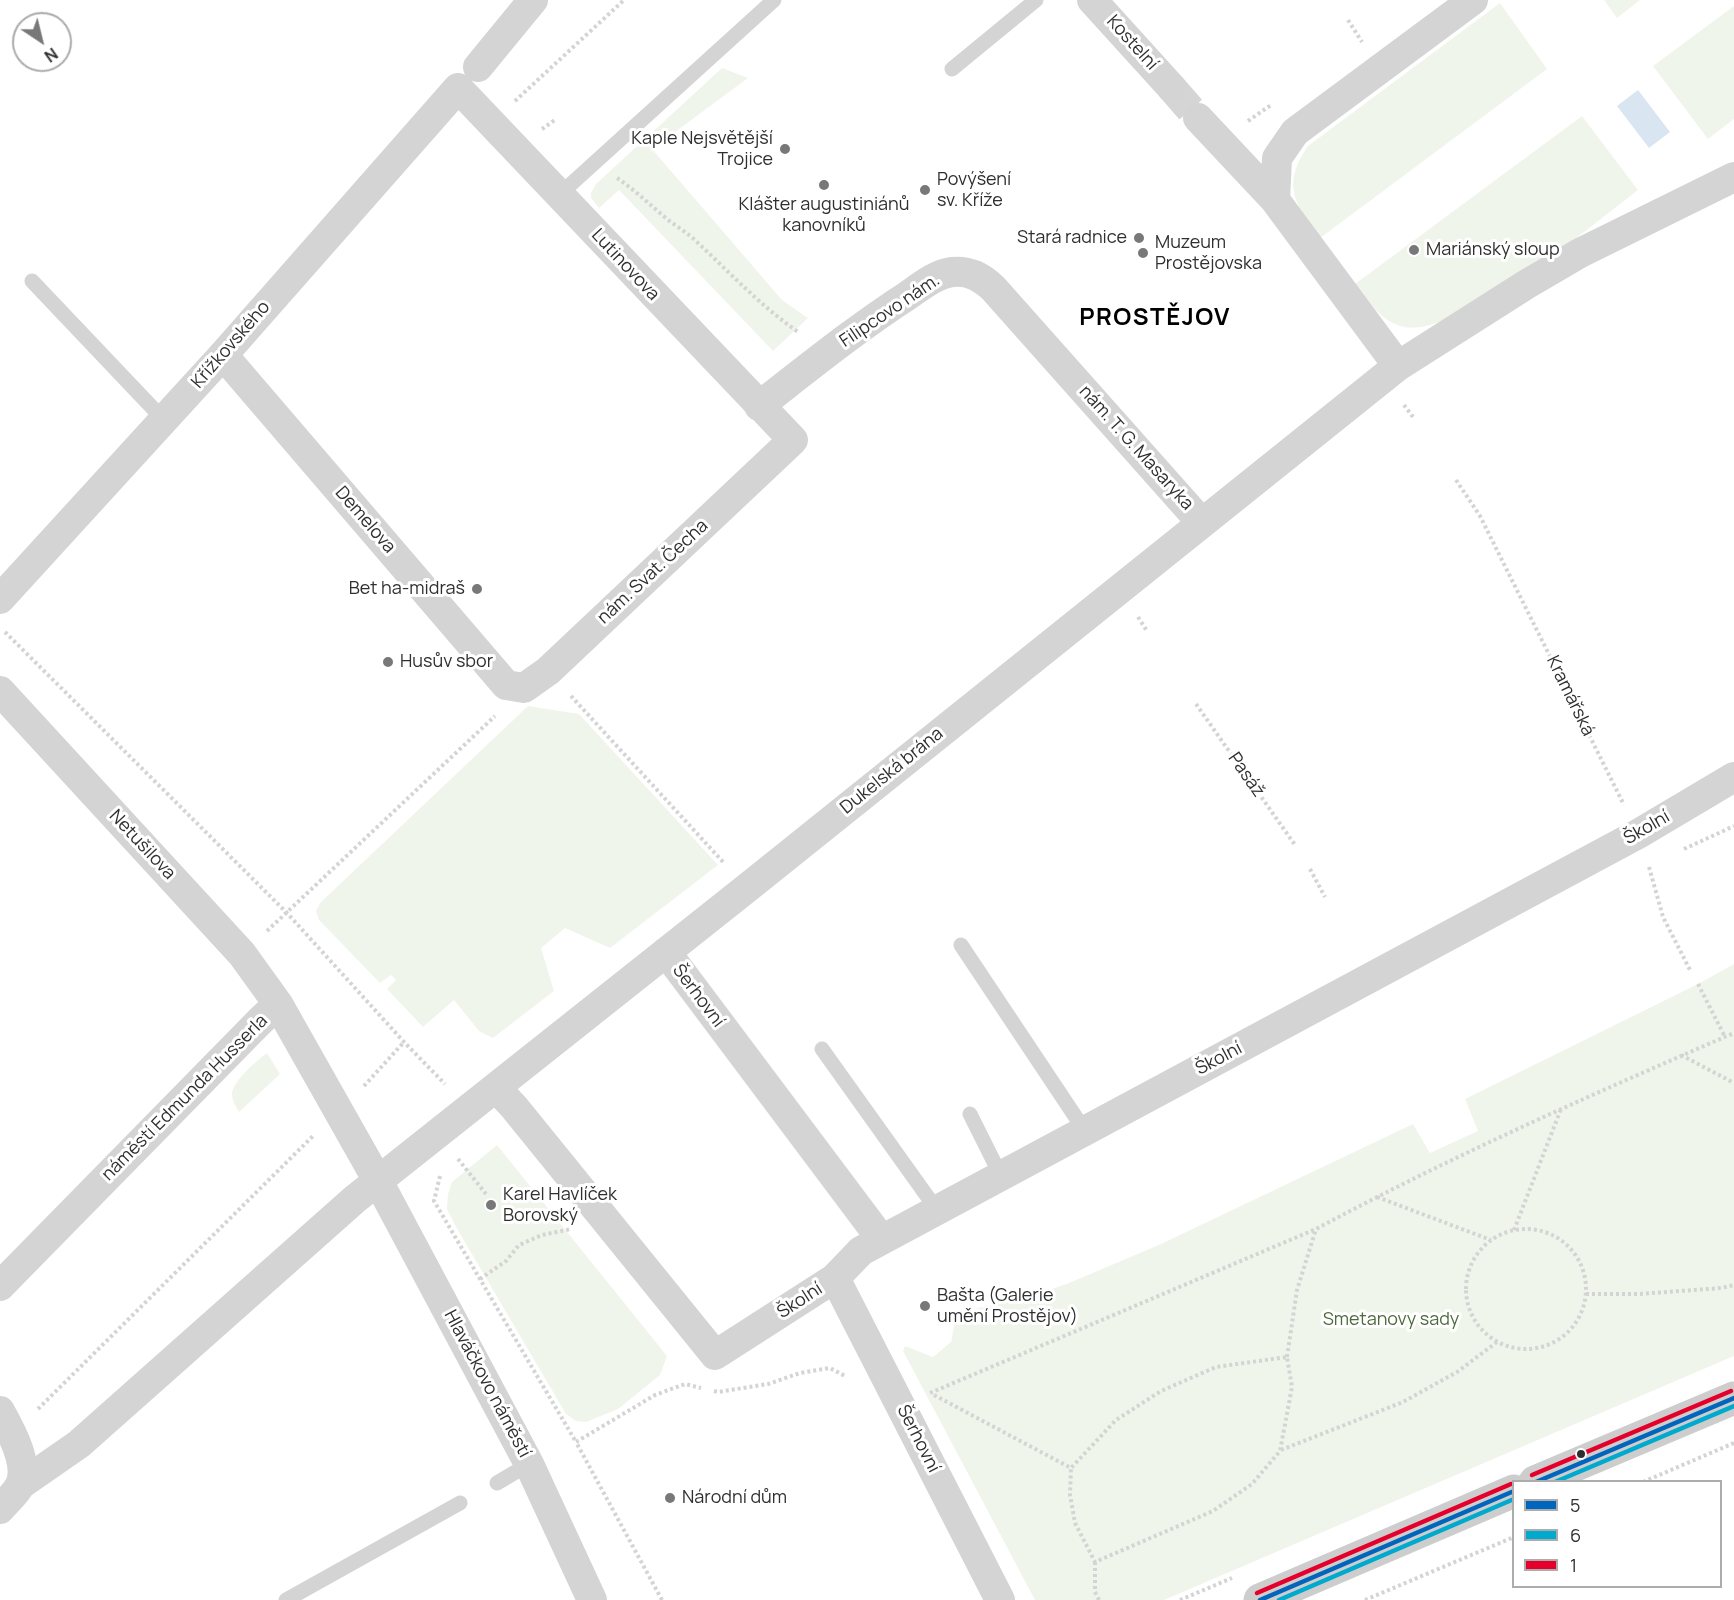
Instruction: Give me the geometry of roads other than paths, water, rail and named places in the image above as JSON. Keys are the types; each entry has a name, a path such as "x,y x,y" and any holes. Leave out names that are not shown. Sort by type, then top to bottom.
{"main road":[{"path":"1540,1480 1734,1398"},
{"path":"1260,1600 1512,1492"}],"street":[{"name":"Křížkovského","path":"0,599 224,355 533,0"},
{"name":"Kostelní","path":"1092,0 1171,87"},
{"path":"1275,200 1277,158 1294,132 1473,0"},
{"name":"Lutinovova","path":"468,77 491,122 793,441"},
{"path":"1198,118 1275,200 1398,366"},
{"path":"1202,523 1398,366 1527,284 1580,254 1734,177"},
{"name":"Filipcovo nám.","path":"759,406 880,313 945,274 964,272 981,277 993,288 1069,374"},
{"name":"Demelova","path":"224,355 515,687"},
{"name":"nám. T. G. Masaryka","path":"1069,374 1202,523 1119,590"},
{"name":"nám. Svat. Čecha","path":"515,687 548,671 793,441"},
{"name":"Dukelská brána","path":"666,952 1119,590"},
{"name":"Netušilova","path":"0,691 242,954 278,1004"},
{"name":"Školní","path":"496,1088 514,1107 715,1355 835,1278 861,1251 1638,834 1734,777"},
{"path":"0,1509 20,1485 79,1444 355,1199 666,952"},
{"name":"Šerhovní","path":"666,952 882,1240"},
{"name":"náměstí Edmunda Husserla","path":"0,1286 278,1004 378,1181"},
{"name":"Hlaváčkovo náměstí","path":"378,1181 530,1464 585,1597"},
{"name":"Šerhovní","path":"835,1278 1000,1600"},
{"path":"6,1422 22,1465 20,1485"}],"lane":[{"path":"559,195 774,0"},
{"path":"952,69 1036,0"},
{"path":"32,281 164,420"},
{"path":"961,945 1085,1131"},
{"path":"822,1049 937,1210"},
{"path":"970,1114 1001,1176"},
{"path":"497,1482 530,1464"},
{"path":"286,1600 460,1503"}],"tunnel":[{"path":"1171,87 1198,118"}],"place":[{"name":"Kaple Nejsvětější Trojice","path":"785,149"},
{"name":"Klášter augustiniánů kanovníků","path":"824,185"},
{"name":"Povýšení sv. Kříže","path":"925,190"},
{"name":"Stará radnice","path":"1139,238"},
{"name":"Mariánský sloup","path":"1414,250"},
{"name":"Muzeum Prostějovska","path":"1143,253"},
{"name":"Bet ha-midraš","path":"477,589"},
{"name":"Husův sbor","path":"388,662"},
{"name":"Karel Havlíček Borovský","path":"491,1205"},
{"name":"Bašta (Galerie umění Prostějov)","path":"925,1306"},
{"name":"Národní dům","path":"670,1498"}],"district":[{"name":"PROSTĚJOV","path":"1155,318"}],"park label":[{"name":"Smetanovy sady","path":"1391,1320"}]}
